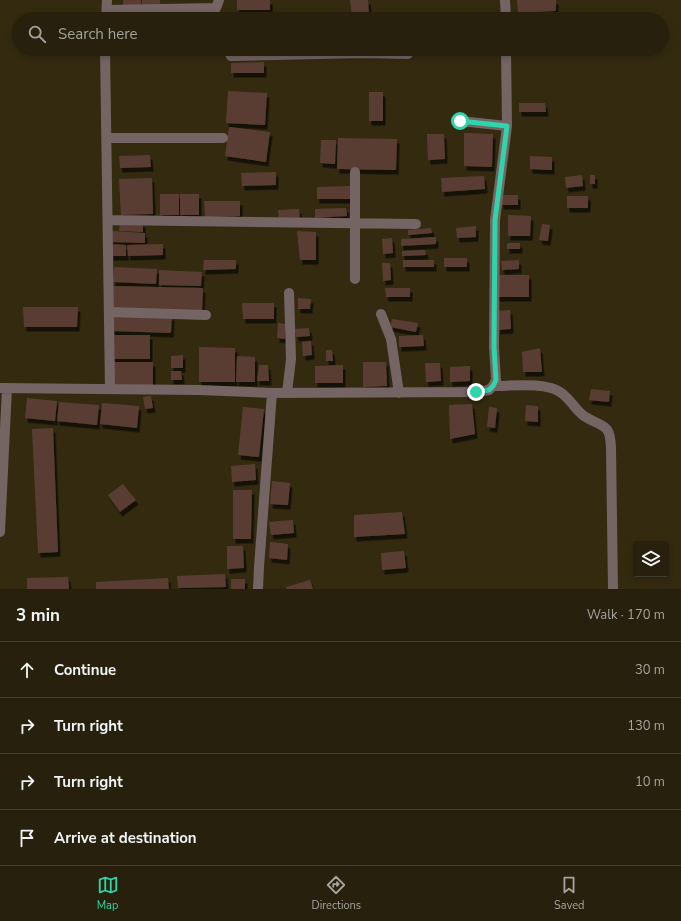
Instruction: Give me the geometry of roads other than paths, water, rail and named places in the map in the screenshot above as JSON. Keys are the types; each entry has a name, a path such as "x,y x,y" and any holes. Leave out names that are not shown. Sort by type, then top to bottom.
{"street":[{"path":"107,10 216,8 219,0"},
{"path":"505,0 506,12"},
{"path":"105,56 110,389"},
{"path":"0,532 4,388 272,393 482,392 489,390 496,380 494,347 495,220 507,126 506,56"},
{"path":"460,121 507,126"},
{"path":"107,138 223,138"},
{"path":"355,172 355,279"},
{"path":"108,220 416,224"},
{"path":"287,393 291,359 289,293"},
{"path":"109,312 206,315"},
{"path":"381,314 391,339 399,393"},
{"path":"493,386 536,386 552,388 570,400 584,416 604,427 608,431 610,435 611,448 613,589"},
{"path":"258,589 258,567 272,393"}]}
